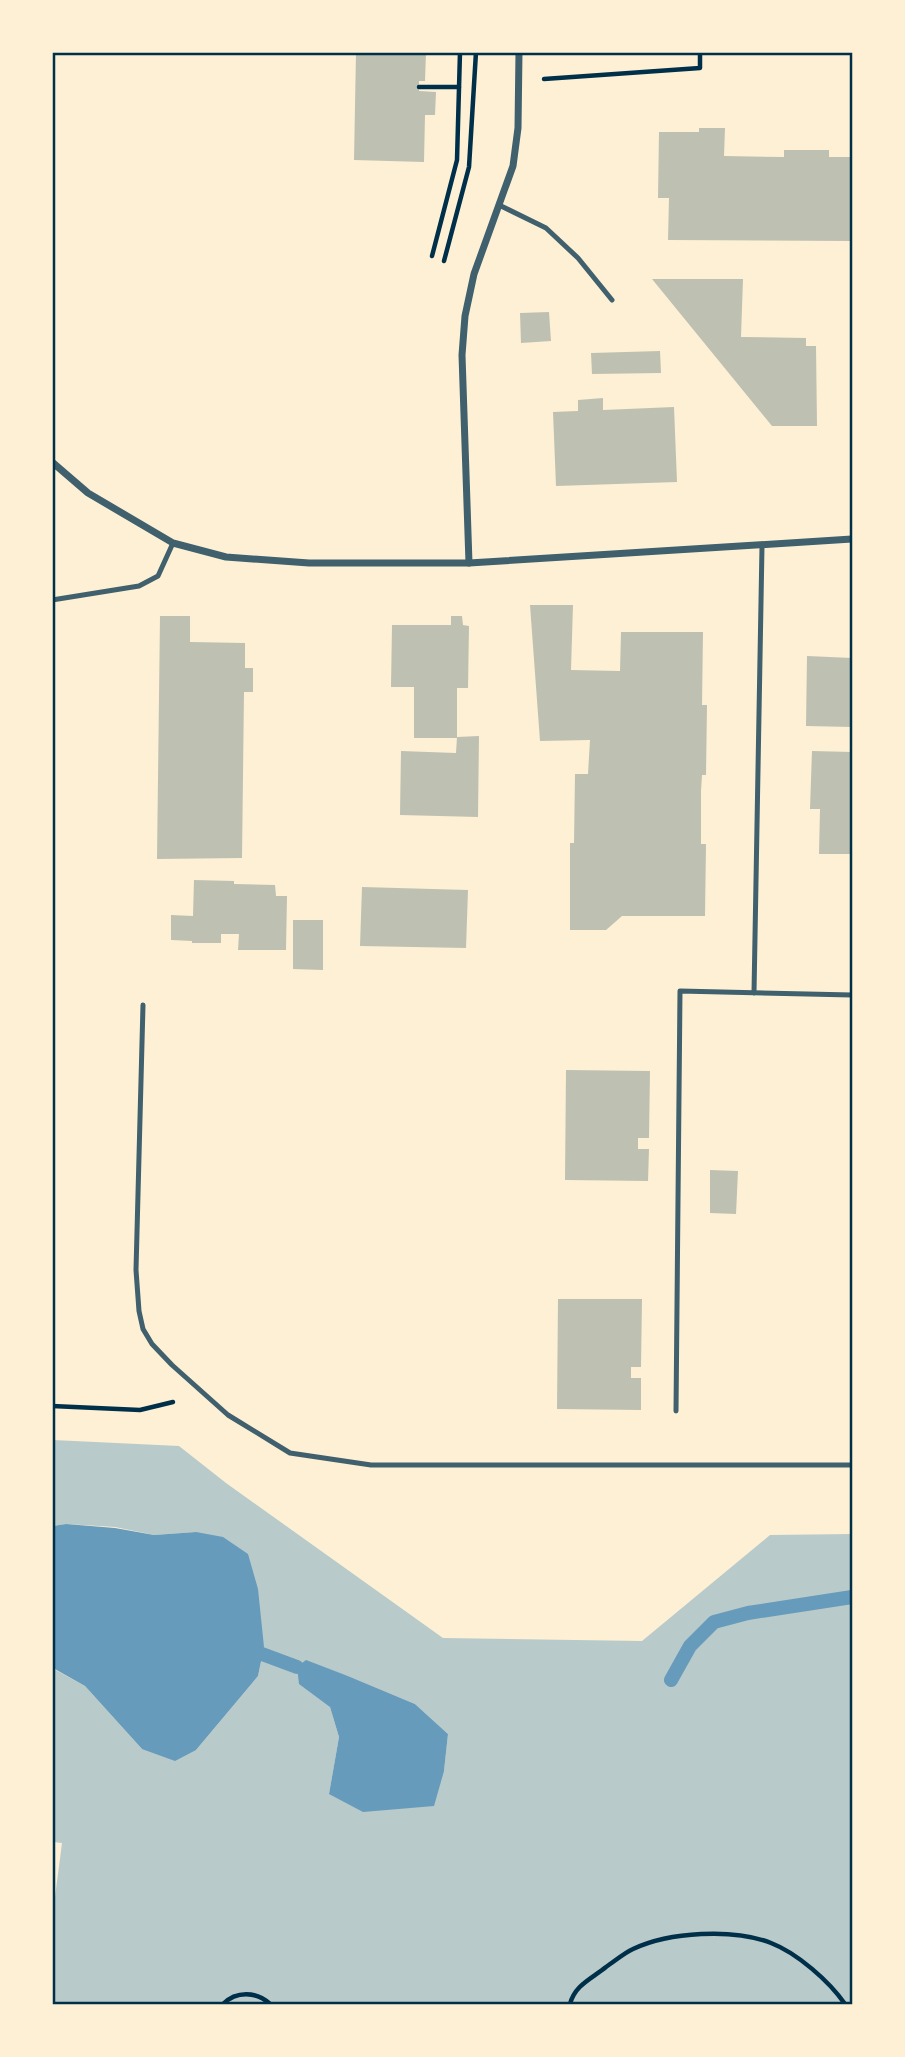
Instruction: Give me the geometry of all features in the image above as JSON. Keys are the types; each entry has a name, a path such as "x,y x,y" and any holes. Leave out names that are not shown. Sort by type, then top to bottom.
{"street":[{"path":"469,563 462,355 465,316 474,274 513,166 518,128 519,52"},
{"path":"52,462 88,493 173,543 226,557 309,563 469,563 852,540"}],"lane":[{"path":"499,205 546,228 578,258 612,300"},
{"path":"52,600 139,586 158,576 173,543"},
{"path":"754,993 762,546"},
{"path":"676,1411 680,991 852,995"},
{"path":"143,1006 135,1270 139,1311 143,1329 152,1344 228,1415 289,1453 372,1465 852,1465"}],"path":[{"path":"432,256 457,160 460,52"},
{"path":"444,261 469,167 476,52"},
{"path":"519,80 700,68 700,52"},
{"path":"419,86 459,87"},
{"path":"439,229 446,230"},
{"path":"52,1406 140,1410 205,1394"},
{"path":"570,2004 575,1990 632,1949 680,1935 741,1935 772,1943 804,1963 836,1992 845,2004"},
{"path":"223,2004 231,1997 249,1994 270,2004"}],"shaded area":[{"path":"53,1440 179,1446 226,1483 443,1638 642,1641 770,1535 852,1534 852,2004 53,2004 52,1920 62,1843 53,1842 52,1668 85,1686 142,1749 196,1750 258,1676 264,1647 196,1532 154,1535 115,1527 66,1524 53,1526","holes":["306,1661 415,1704 448,1734 444,1771 329,1794 339,1737 330,1707"]}],"water":[{"path":"66,1524 115,1528 154,1535 196,1532 223,1537 248,1554 258,1589 264,1647 258,1676 196,1750 175,1761 142,1749 85,1686 53,1668 53,1526"},
{"path":"306,1660 415,1704 448,1734 444,1771 434,1806 363,1812 329,1794 339,1737 330,1707 299,1684 297,1667"}],"building":[{"path":"356,52 426,52 425,81 419,81 419,91 436,92 435,115 425,115 424,162 354,160"},
{"path":"699,128 725,128 724,156 784,157 784,150 829,150 829,157 852,157 852,241 668,240 669,198 658,198 659,132 699,132"},
{"path":"652,279 743,279 741,337 806,338 806,346 816,346 817,426 772,426"},
{"path":"549,312 551,341 521,343 520,313"},
{"path":"660,351 661,373 592,374 591,353"},
{"path":"603,398 603,410 674,407 677,482 556,486 553,412 578,411 578,400"},
{"path":"530,605 573,605 571,670 620,671 621,632 703,632 702,705 707,705 706,775 702,775 701,791 701,844 706,844 705,916 622,916 606,930 570,930 570,843 574,843 575,774 588,774 590,740 540,741"},
{"path":"160,616 190,616 190,642 245,643 245,668 253,668 253,692 244,692 242,858 157,859"},
{"path":"451,616 462,616 463,625 469,626 468,688 457,688 457,738 414,738 414,687 391,687 392,625 451,625"},
{"path":"807,656 852,658 852,727 806,726"},
{"path":"479,736 478,817 400,815 401,751 456,753 457,737"},
{"path":"812,751 852,752 852,854 819,854 820,809 810,809"},
{"path":"194,880 275,885 276,896 287,896 286,950 238,950 239,934 221,934 221,943 171,940 171,915 193,916"},
{"path":"362,887 468,890 466,948 360,946"},
{"path":"293,920 323,920 323,970 293,969"},
{"path":"566,1070 650,1071 649,1138 638,1138 638,1149 649,1149 648,1181 565,1180"},
{"path":"710,1170 738,1171 736,1214 710,1213"},
{"path":"558,1299 642,1299 641,1367 631,1367 631,1378 641,1378 641,1410 557,1409"}],"waterway":[{"path":"671,1680 690,1646 714,1622 748,1613 852,1597"},
{"path":"262,1654 297,1667"}]}
